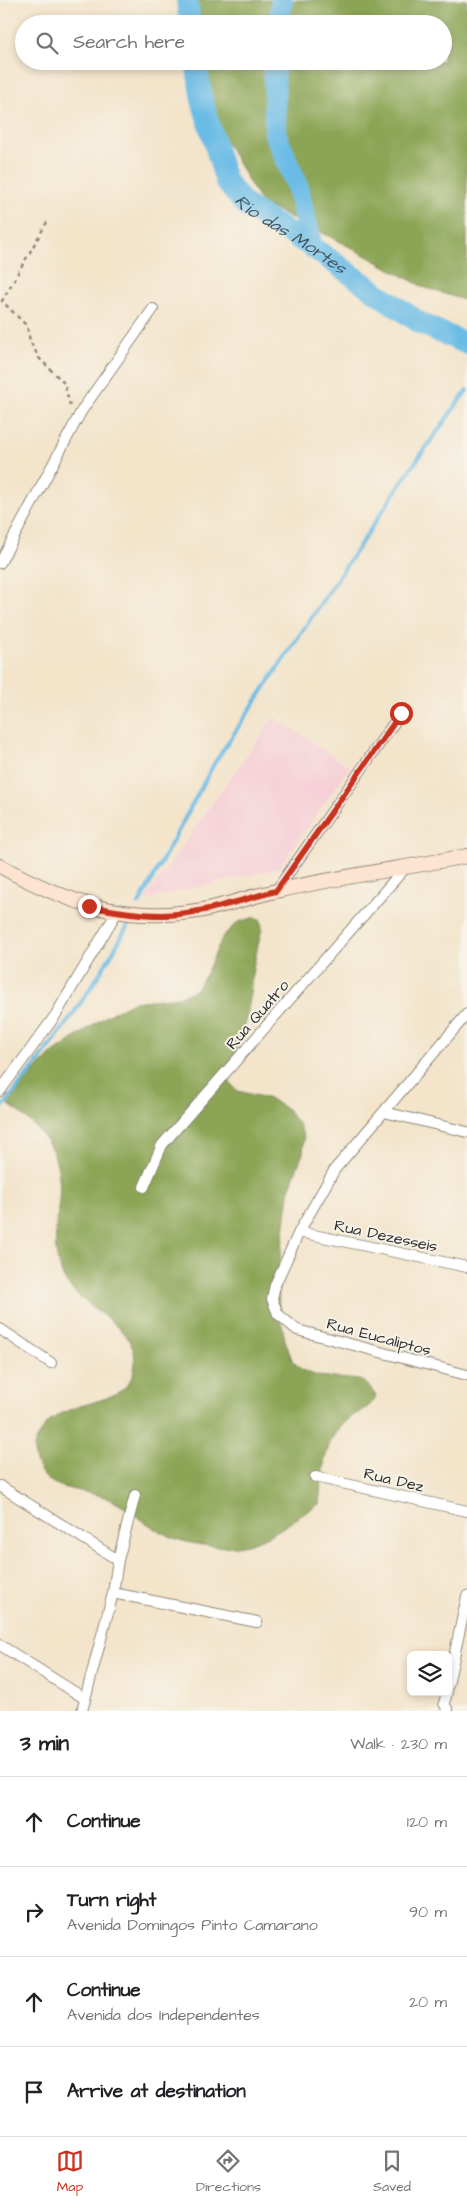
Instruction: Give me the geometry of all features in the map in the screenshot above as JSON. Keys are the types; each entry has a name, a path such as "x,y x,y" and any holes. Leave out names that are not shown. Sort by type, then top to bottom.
{"main road":[{"path":"0,866 56,895 89,906 116,912 163,915 204,910 276,891 467,856"}],"street":[{"path":"0,563 82,410 153,309"},
{"path":"276,891 401,713"},
{"name":"Rua Quatro","path":"144,1187 162,1145 405,868"},
{"path":"0,1092 55,1016 116,912"},
{"path":"300,1232 334,1169 467,1014"},
{"path":"384,1112 467,1132"},
{"name":"Rua Dezesseis","path":"300,1232 467,1267"},
{"name":"Rua Eucaliptos","path":"300,1232 275,1285 272,1299 278,1314 285,1322 297,1330 467,1375"},
{"path":"0,1330 51,1363"},
{"name":"Rua Dez","path":"315,1477 467,1511"},
{"path":"0,1486 118,1560"},
{"path":"82,1711 113,1593 118,1560 135,1496"},
{"path":"113,1593 257,1622"},
{"path":"452,1666 467,1596"},
{"path":"0,1645 84,1698"},
{"path":"446,1696 444,1703 447,1710"}],"path":[{"path":"47,222 2,301 27,326 30,341 39,358 64,383 74,425"}],"shaded area":[{"path":"274,717 350,767 279,868 144,900"}],"green space":[{"path":"187,0 467,0 467,301 423,287 339,241 261,203 202,100 197,70 452,70 452,15 189,15"},
{"path":"256,917 261,920 262,928 253,967 248,1012 229,1075 230,1083 238,1091 270,1099 287,1109 299,1125 304,1137 303,1153 290,1187 278,1276 279,1309 285,1340 292,1360 302,1370 317,1376 359,1380 367,1384 376,1396 371,1404 347,1420 333,1437 325,1459 319,1504 279,1530 257,1541 235,1546 199,1545 158,1530 125,1508 100,1495 53,1483 44,1476 38,1466 34,1446 47,1424 59,1415 116,1394 127,1386 133,1374 135,1357 130,1343 121,1331 70,1287 62,1274 55,1243 60,1192 56,1160 43,1136 33,1125 5,1102 49,1056 106,1016 133,1002 179,997 195,990 205,976 223,936 238,922"}],"waterway":[{"name":"Rio das Mortes","path":"187,0 189,15"},
{"path":"280,15 282,0"},
{"name":"Rio das Mortes","path":"197,70 202,100 226,182 246,206 312,247 420,323 467,344"},
{"path":"274,70 275,133 297,185 312,247"},
{"path":"139,904 215,762 412,467 467,390"},
{"path":"0,1110 35,1066 85,997 128,925"}],"route":[{"path":"89,906 116,912 163,915 204,910 276,891 401,713"}]}
